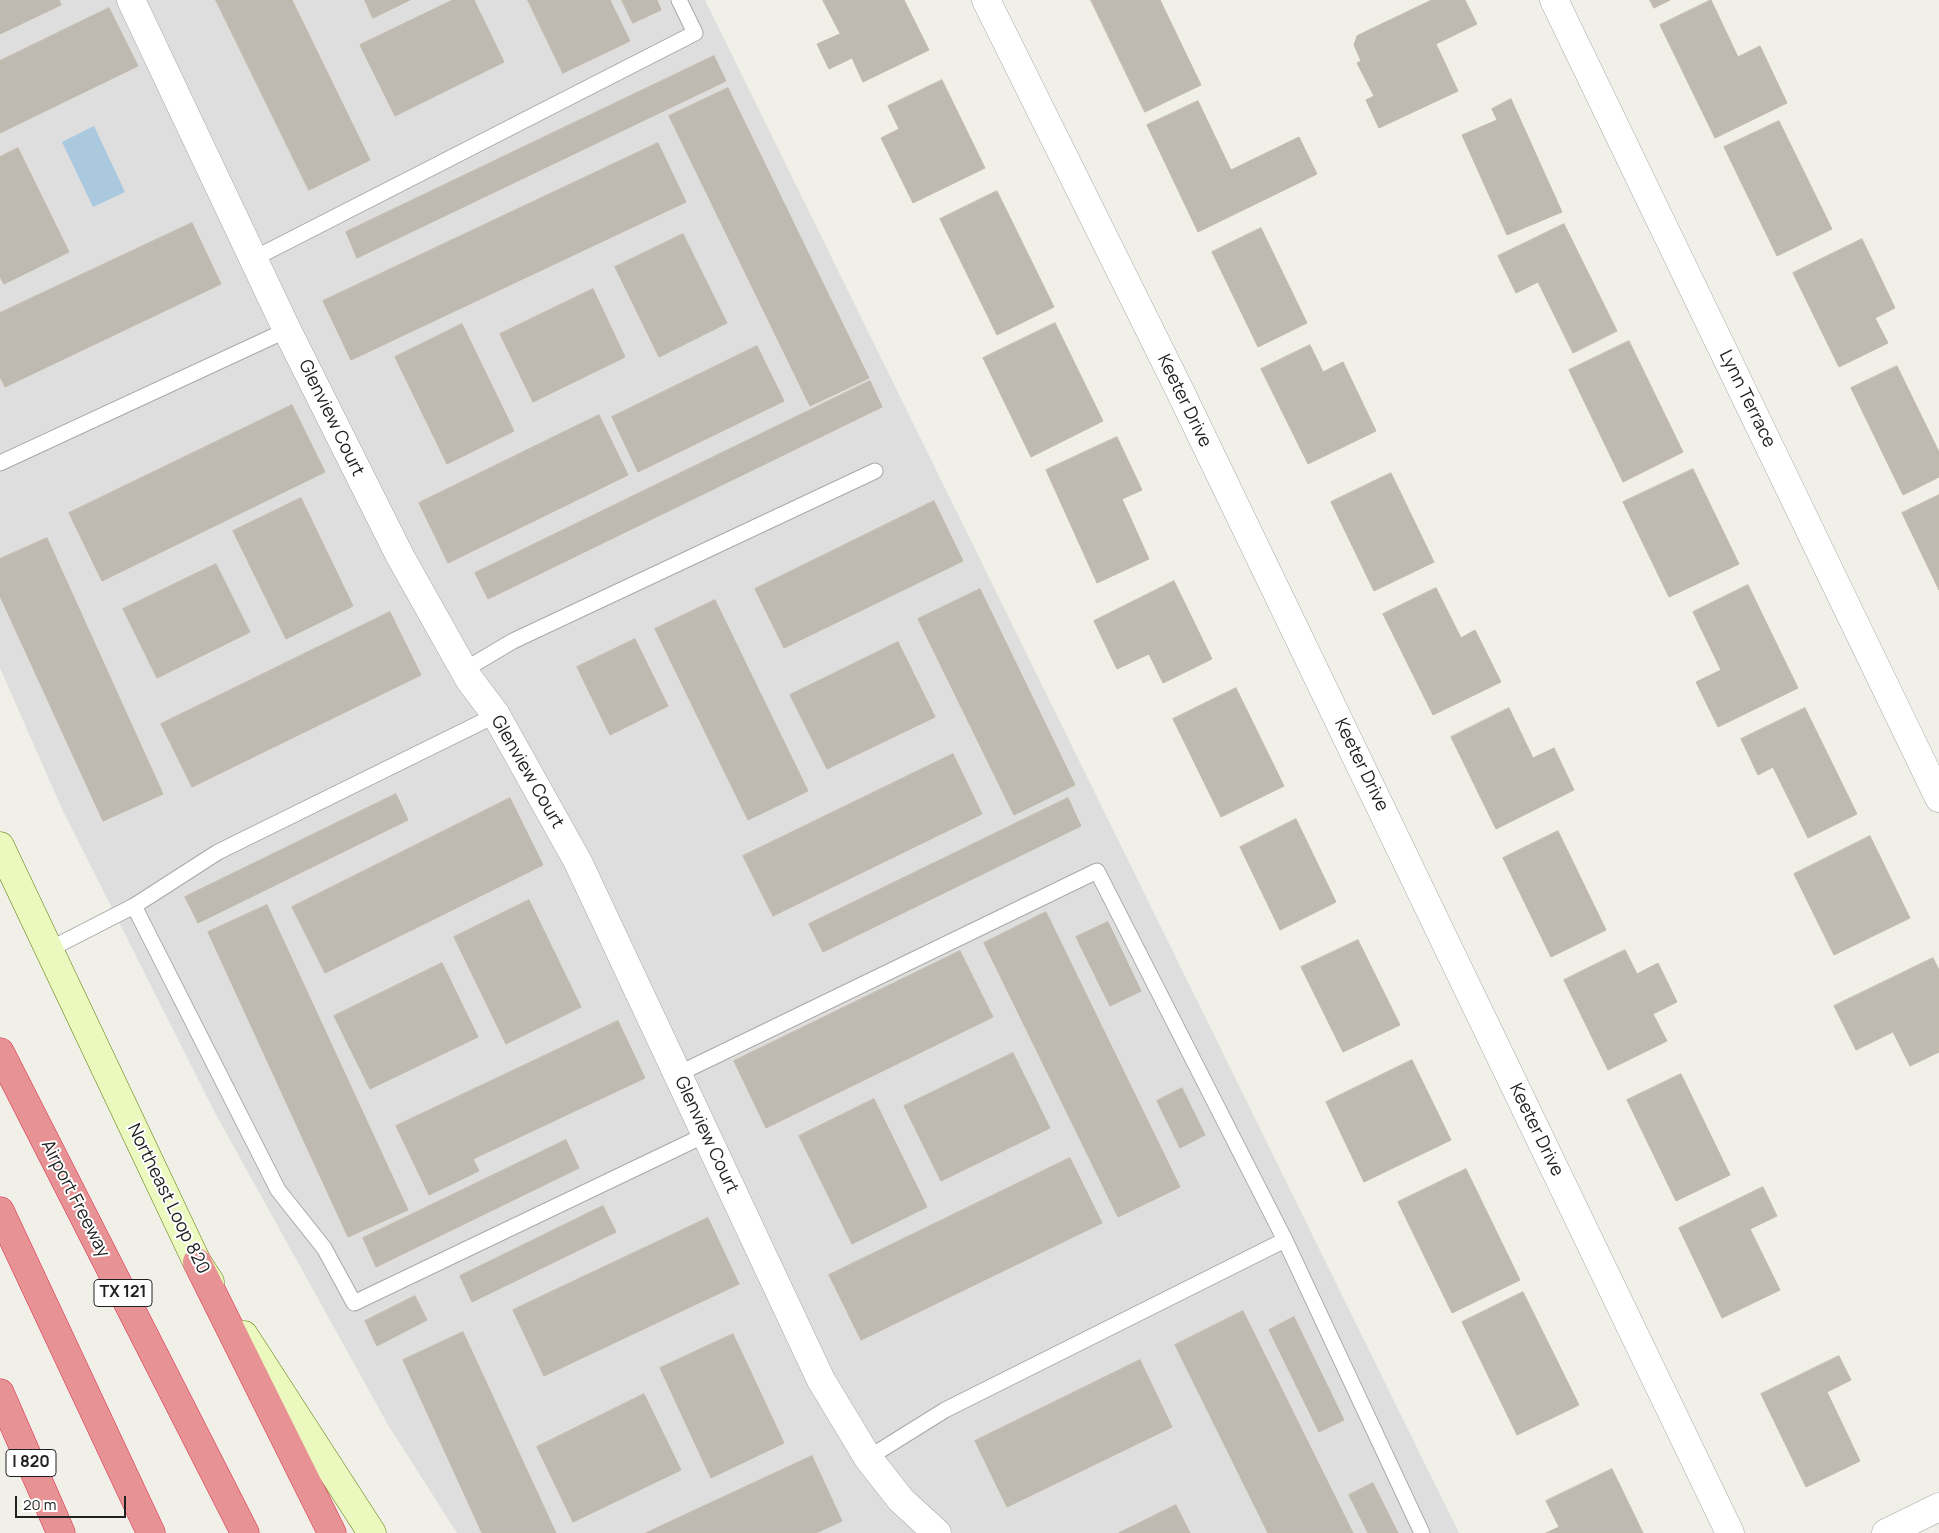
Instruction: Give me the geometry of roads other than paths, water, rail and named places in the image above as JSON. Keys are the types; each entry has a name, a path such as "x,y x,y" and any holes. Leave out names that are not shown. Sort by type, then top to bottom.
{"highway":[{"name":"Airport Freeway","path":"0,1052 245,1533"},
{"path":"0,1211 151,1533"},
{"path":"196,1262 332,1533"},
{"name":"I 820","path":"0,1393 61,1533"}],"main road":[{"name":"Northeast Loop 820","path":"0,846 196,1262 372,1533"}],"street":[{"name":"Glenview Court","path":"131,0 287,330 400,556 464,670 496,715 578,862 821,1380 868,1458 901,1500 937,1533"},
{"name":"Keeter Drive","path":"986,0 1183,398 1730,1533"},
{"name":"Lynn Terrace","path":"1554,0 1939,798"},
{"path":"1886,1533 1939,1507"}],"lane":[{"path":"253,259 695,33 679,0"},
{"path":"0,463 287,330"},
{"path":"464,670 513,641 875,471"},
{"path":"48,950 134,906 218,852 496,715"},
{"path":"678,1074 1097,871 1285,1240 1422,1533"},
{"path":"134,906 278,1190 324,1248 354,1303 705,1135"},
{"path":"868,1458 945,1410 1285,1240"}],"water":[{"path":"94,126 125,192 93,207 62,142"}]}
